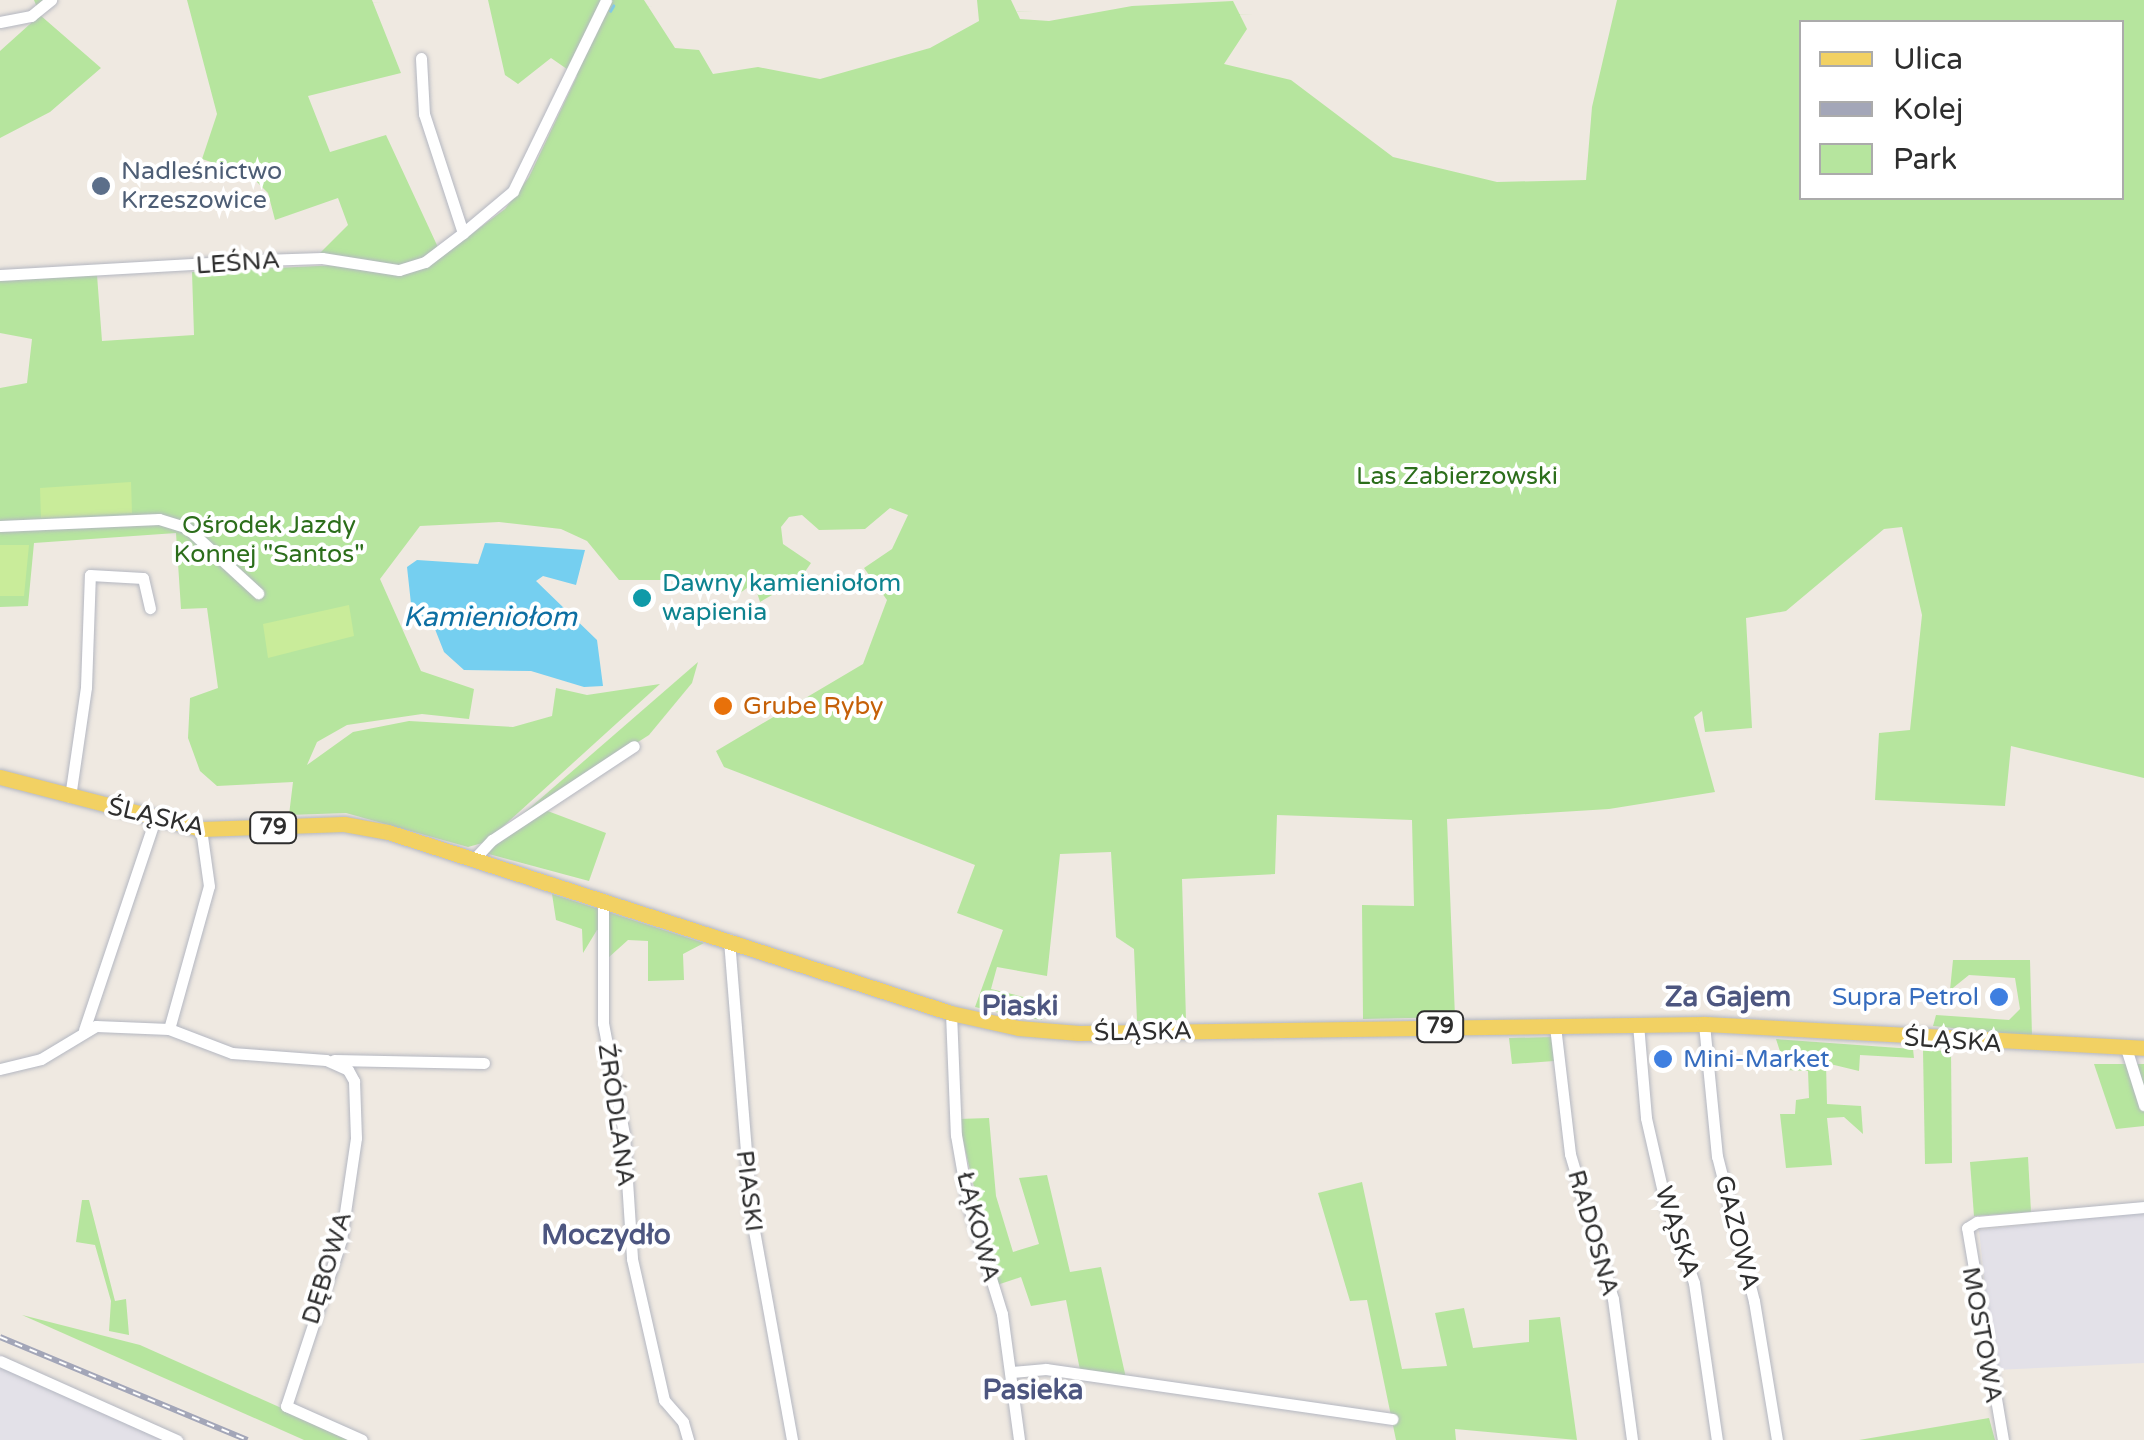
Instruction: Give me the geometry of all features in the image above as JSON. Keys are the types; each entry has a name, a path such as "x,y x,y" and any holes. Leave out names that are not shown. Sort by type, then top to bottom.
{"main road":[{"name":"ŚLĄSKA","path":"0,777 200,829 364,826 475,858 951,1013 1079,1033 1704,1024 2139,1045"}],"street":[{"path":"0,22 31,16 52,0"},
{"name":"LEŚNA","path":"0,276 322,258 399,270 425,262 513,191 606,0"},
{"path":"422,58 424,114 463,233"},
{"path":"0,526 159,519 186,528 258,593"},
{"path":"70,796 86,687 90,575 143,578 150,608"},
{"path":"475,858 492,840 634,746"},
{"path":"84,1030 154,820"},
{"path":"169,1029 210,886 200,829"},
{"name":"ŹRÓDLANA","path":"603,899 603,1023 624,1134 632,1259 664,1400 684,1422 688,1440"},
{"name":"PIASKI","path":"728,940 751,1214 792,1440"},
{"name":"ŁĄKOWA","path":"951,1013 956,1135 1012,1372 1019,1440"},
{"name":"WĄSKA","path":"1638,1024 1646,1118 1665,1201 1694,1282 1717,1440"},
{"name":"GAZOWA","path":"1704,1024 1718,1156 1754,1301 1777,1440"},
{"name":"RADOSNA","path":"1555,1026 1570,1154 1612,1299 1632,1440"},
{"path":"0,1069 42,1060 84,1030 169,1029 232,1053 326,1060 484,1063"},
{"path":"2139,1045 2144,1105"},
{"path":"326,1060 348,1070 366,1060"},
{"name":"DĘBOWA","path":"348,1070 354,1081 356,1138 341,1240 286,1406 362,1440"},
{"name":"MOSTOWA","path":"2002,1440 1967,1228 1977,1222 2144,1207"},
{"path":"0,1362 177,1440"},
{"path":"1012,1372 1046,1369 1392,1419"}],"shaded area":[{"path":"2144,1212 2144,1363 1994,1370 1979,1230"},
{"path":"0,1363 168,1440 0,1440"}],"green space":[{"path":"34,0 57,0 40,15"},
{"name":"Las Zabierzowski","path":"187,0 372,0 401,73 308,96 330,152 386,135 442,256 505,209 529,177 577,76 551,58 518,84 505,75 488,0 644,0 675,48 699,50 713,74 758,67 820,79 930,48 979,21 977,0 1011,0 1020,19 1049,21 1132,6 1233,1 1247,29 1224,64 1291,80 1393,157 1497,182 1586,180 1592,107 1617,0 2144,0 2144,778 2011,746 2005,806 1875,800 1879,733 1910,730 1922,615 1902,527 1884,529 1786,611 1746,618 1752,728 1705,732 1702,711 1694,717 1715,792 1609,809 1447,819 1455,1017 1363,1019 1362,905 1414,906 1412,820 1277,815 1275,874 1182,879 1186,1020 1137,1021 1134,949 1116,937 1111,852 1060,854 1047,976 997,967 991,989 1044,1002 1042,1020 1008,1015 975,1007 1003,930 957,913 975,865 724,767 716,751 863,664 887,600 864,568 892,549 908,515 890,508 865,529 819,530 802,515 789,517 781,527 783,544 811,563 800,579 760,602 754,583 740,593 719,584 712,592 677,580 619,580 587,541 561,529 499,522 420,526 380,579 421,671 474,689 469,719 422,714 347,725 317,742 307,765 353,732 409,721 513,727 552,716 556,688 587,695 660,684 486,842 468,847 346,813 289,815 293,782 217,786 200,771 188,738 190,698 218,688 207,608 181,609 176,533 34,543 28,606 0,607 0,388 27,383 32,339 0,333 0,280 97,275 102,341 194,335 192,272 339,265 320,253 348,225 338,198 275,220 268,193 250,175 202,159 217,114"},
{"path":"40,15 101,68 50,112 0,138 0,51"},
{"path":"131,482 132,513 41,518 40,488"},
{"path":"0,545 29,545 24,596 0,596"},
{"path":"349,605 354,636 268,658 263,624"},
{"path":"698,662 692,683 649,735 516,820"},
{"path":"545,810 606,833 589,881 485,853"},
{"path":"552,894 704,943 683,954 684,980 648,981 648,941 628,940 608,958 609,932 597,930 583,953 582,929 556,920"},
{"path":"1953,960 2030,960 2032,1036 1933,1026 1936,1015 2009,1020 2020,1009 2015,978 1969,975 1943,996 1919,1000 1919,989 1950,990"},
{"path":"1553,1037 1554,1061 1512,1064 1509,1038"},
{"path":"1776,1039 1913,1049 1914,1058 1860,1055 1859,1071 1826,1063 1827,1104 1861,1106 1863,1134 1844,1117 1827,1118 1832,1165 1786,1168 1780,1114 1795,1114 1796,1100 1809,1098 1808,1071 1786,1070"},
{"path":"1923,1050 1951,1051 1952,1163 1925,1164"},
{"path":"2094,1064 2144,1064 2144,1126 2116,1129"},
{"path":"989,1118 996,1196 1013,1252 1039,1244 1019,1178 1047,1175 1070,1272 1101,1267 1126,1378 1080,1370 1066,1300 1031,1306 1021,1277 997,1285 958,1119"},
{"path":"2028,1157 2031,1212 1974,1216 1970,1162"},
{"path":"1362,1182 1402,1369 1447,1366 1435,1313 1464,1308 1473,1348 1529,1342 1529,1320 1560,1317 1577,1440 1455,1429 1456,1440 1396,1440 1367,1300 1350,1301 1318,1193"},
{"path":"82,1200 89,1200 115,1301 126,1299 129,1335 109,1331 111,1301 95,1245 76,1242"},
{"path":"22,1315 140,1345 353,1440 304,1440"},
{"path":"1989,1418 1995,1440 1859,1440"}],"water":[{"name":"Kamieniołom","path":"485,543 585,550 576,585 543,576 536,581 597,640 603,686 584,687 531,671 464,670 444,652 431,619 412,613 407,567 417,560 478,564"}],"waterway":[{"path":"610,11 613,6"}],"railway":[{"path":"0,1337 247,1440"}],"place":[{"name":"Nadleśnictwo Krzeszowice","path":"101,186"},
{"name":"Dawny kamieniołom wapienia","path":"642,598"},
{"name":"Grube Ryby","path":"723,706"},
{"name":"Supra Petrol","path":"1999,997"},
{"name":"Mini-Market","path":"1663,1059"}],"district":[{"name":"Za Gajem","path":"1728,997"},
{"name":"Piaski","path":"1020,1006"},
{"name":"Moczydło","path":"606,1235"},
{"name":"Pasieka","path":"1033,1390"}],"park label":[{"name":"Ośrodek Jazdy Konnej \"Santos\"","path":"269,540"}]}
